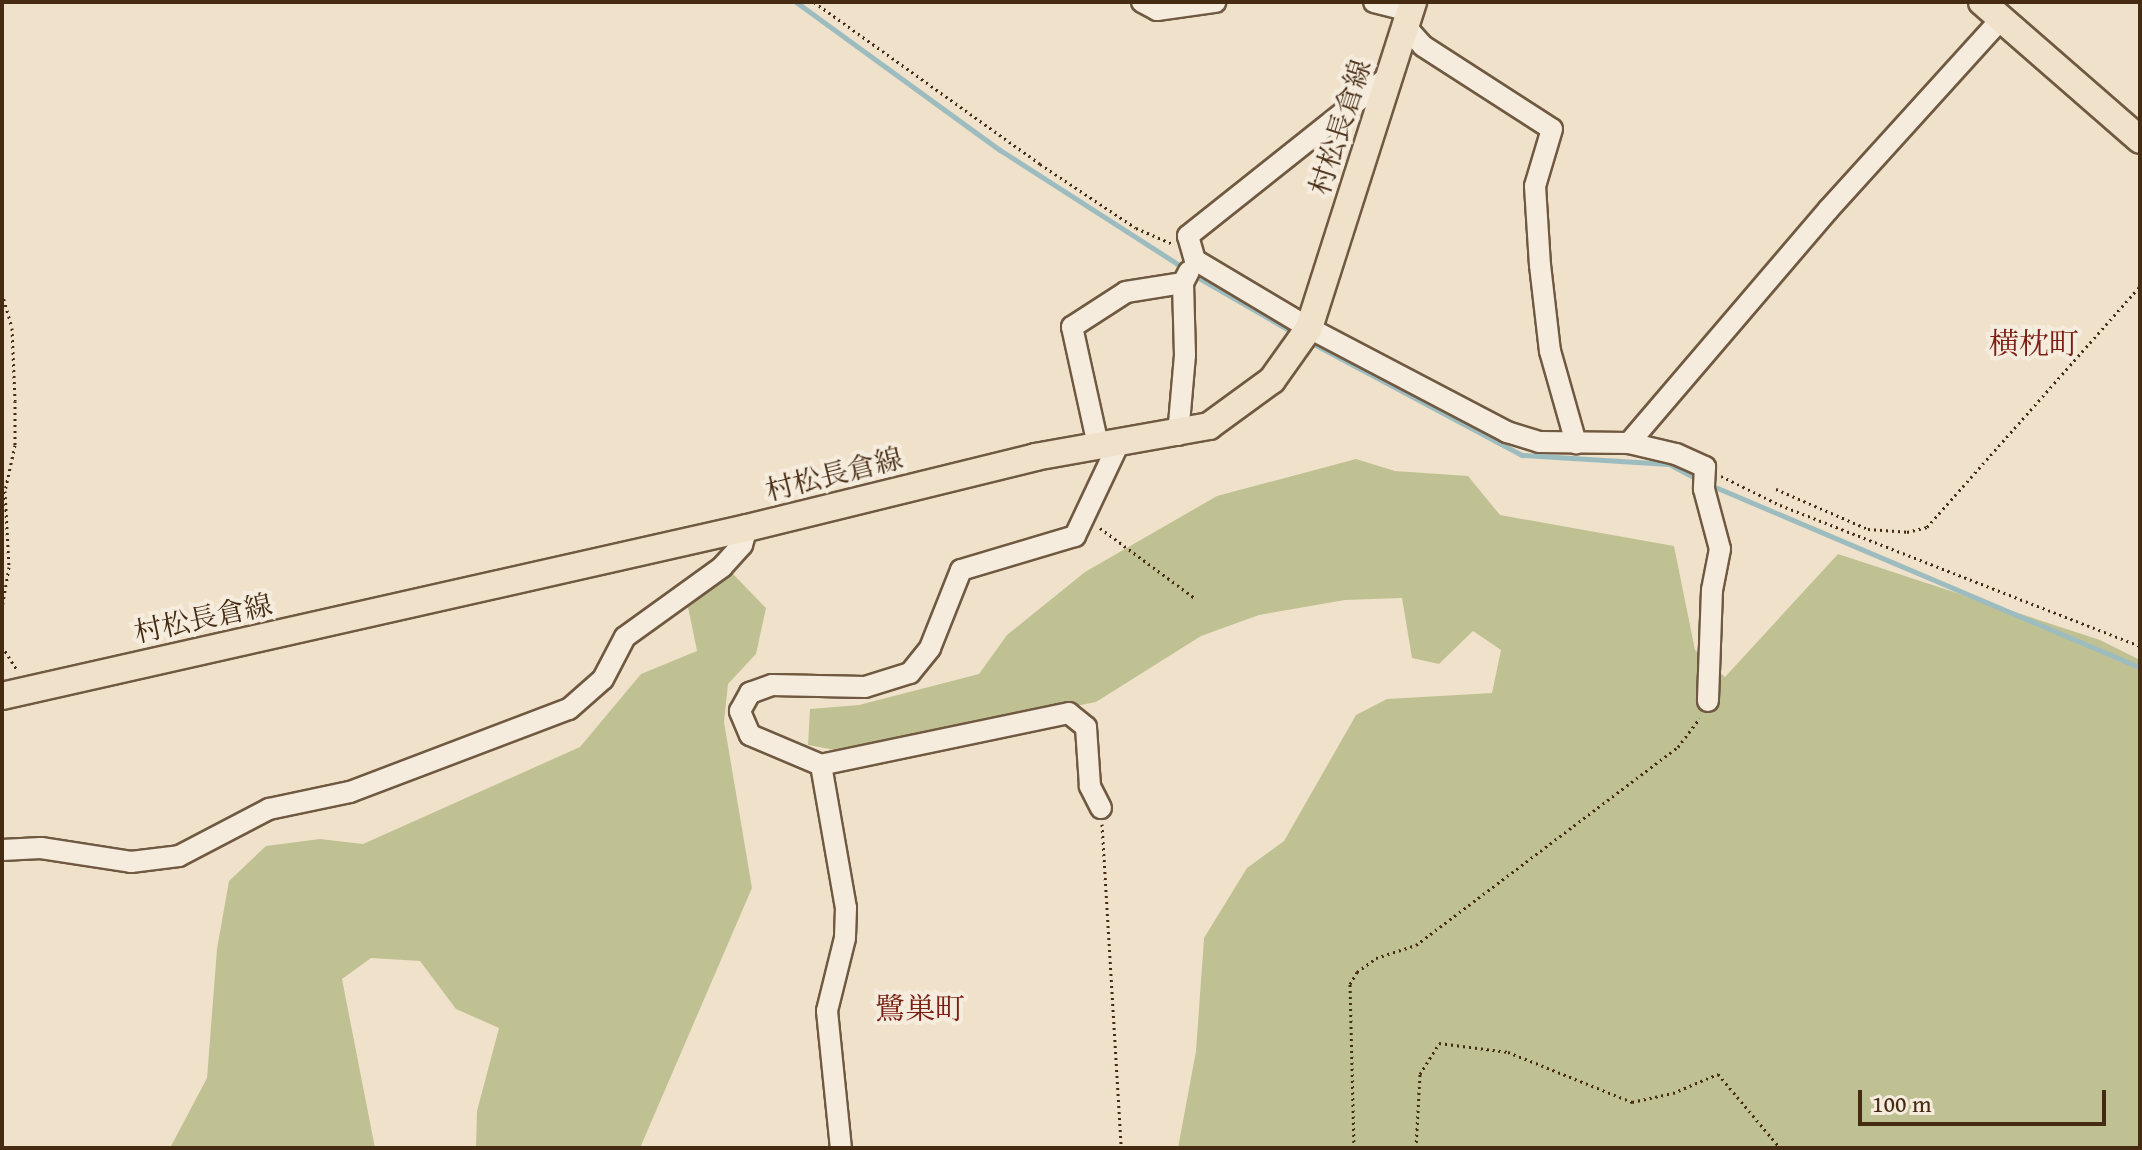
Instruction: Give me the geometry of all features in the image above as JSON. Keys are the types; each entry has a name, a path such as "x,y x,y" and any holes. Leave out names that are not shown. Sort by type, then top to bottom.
{"main road":[{"path":"1992,10 2140,140"},
{"name":"村松長倉線","path":"2,696 1108,444 1178,435 1209,426 1249,402 1272,380 1309,328 1410,13"}],"street":[{"path":"1142,2 1157,10 1215,2"},
{"path":"1374,2 1410,13 1423,46 1552,129 1535,186 1538,249 1550,351 1576,443"},
{"path":"1629,443 1818,222 1992,10"},
{"path":"1389,76 1188,236 1195,260 1309,328 1507,432 1539,442 1629,443 1676,454 1705,467 1704,489 1720,549 1712,590 1708,701"},
{"path":"1178,435 1185,355 1183,283 1195,260"},
{"path":"1101,808 1090,786 1086,727 1069,713 821,765 750,735 740,711 750,693 772,685 865,687 910,673 930,648 961,570 987,559 1063,543 1087,519 1108,444 1072,327 1126,292 1183,283"},
{"path":"2,850 41,848 131,862 179,856 269,809 350,792 569,709 603,679 625,637 722,567 742,545 747,528"},
{"path":"821,765 846,908 845,938 827,1011 841,1148"}],"path":[{"path":"814,2 1040,164 1136,228 1181,247 1195,260"},
{"path":"1776,489 1868,529 1907,532 1927,527 2140,286"},
{"path":"2,293 12,328 15,401 15,445 5,491 9,567 2,608"},
{"path":"1705,467 1780,505 2140,646"},
{"path":"1087,519 1196,599"},
{"path":"2,646 28,689"},
{"path":"1354,1148 1350,984 1357,972 1376,958 1416,945 1678,747 1708,701"},
{"path":"1101,808 1121,1148"},
{"path":"1416,1148 1420,1074 1439,1043 1508,1052 1632,1102 1673,1093 1718,1074 1780,1148"}],"green space":[{"path":"1356,459 1395,471 1468,476 1500,515 1674,546 1695,650 1725,677 1838,554 2100,640 2140,660 2140,1148 1178,1148 1196,1051 1204,938 1247,868 1284,841 1356,715 1387,699 1492,693 1501,650 1473,631 1439,664 1412,658 1402,598 1345,600 1259,615 1201,636 1096,702 846,752 808,745 810,709 859,705 979,674 1007,635 1085,572 1217,496"},
{"path":"732,573 766,608 756,654 728,684 724,722 752,888 640,1148 476,1148 477,1111 499,1028 456,1009 420,961 371,958 342,979 375,1148 170,1148 207,1078 217,949 229,881 266,846 320,839 363,844 580,747 641,674 697,651 688,607"}],"waterway":[{"path":"796,2 1000,150 1184,268"},
{"path":"1192,274 1294,333"},
{"path":"1310,342 1522,455 1669,464 1699,480"},
{"path":"1708,484 2140,667"}],"district":[{"name":"横枕町","path":"2034,343"},
{"name":"鷺巣町","path":"920,1008"}]}
